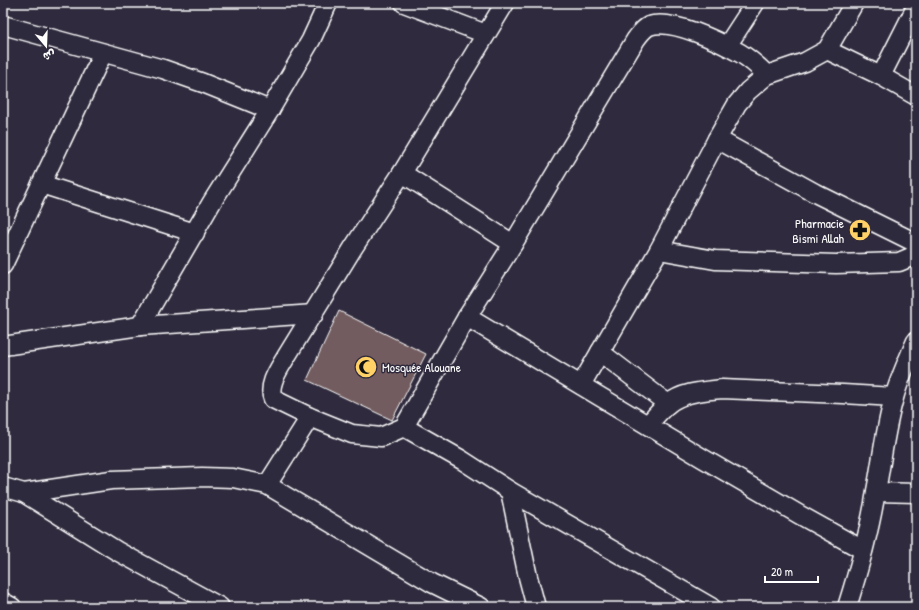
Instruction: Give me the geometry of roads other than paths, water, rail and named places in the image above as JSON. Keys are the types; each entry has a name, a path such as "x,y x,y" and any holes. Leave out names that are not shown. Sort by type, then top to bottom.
{"street":[{"path":"140,326 216,196 270,110 311,40 328,3"},
{"path":"404,3 486,34"},
{"path":"505,3 402,173 353,248 277,373 271,393 274,399 310,417 352,434 381,437 404,427 467,317 513,244 636,39 643,30 649,26 660,24 677,26 703,35 741,53 757,64 767,75"},
{"path":"726,46 755,3"},
{"path":"581,385 659,250 737,104 748,91 767,75 805,62 827,50 854,3"},
{"path":"881,76 916,7"},
{"path":"3,25 163,69 203,83 270,110"},
{"path":"827,50 881,76 916,96"},
{"path":"3,265 103,53"},
{"path":"717,139 815,193 916,244"},
{"path":"402,173 513,244"},
{"path":"41,184 195,233"},
{"path":"659,250 715,260 836,264 899,262 911,257 916,252"},
{"path":"3,346 140,326 314,314"},
{"path":"467,317 800,515 864,550"},
{"path":"600,352 668,404"},
{"path":"847,607 864,550 894,397 914,352"},
{"path":"648,425 668,404 685,395 704,391 722,389 894,397"},
{"path":"267,485 310,417"},
{"path":"404,427 462,460 510,491 711,607"},
{"path":"24,493 110,480 168,478 233,478 267,485 432,583 481,607"},
{"path":"3,487 24,493 116,551 220,607"},
{"path":"510,491 536,607"},
{"path":"876,492 916,493"},
{"path":"3,602 12,607"}],"place":[{"name":"Pharmacie Bismi Allah","path":"860,230"},
{"name":"Mosquée Alouane","path":"366,367"}]}
